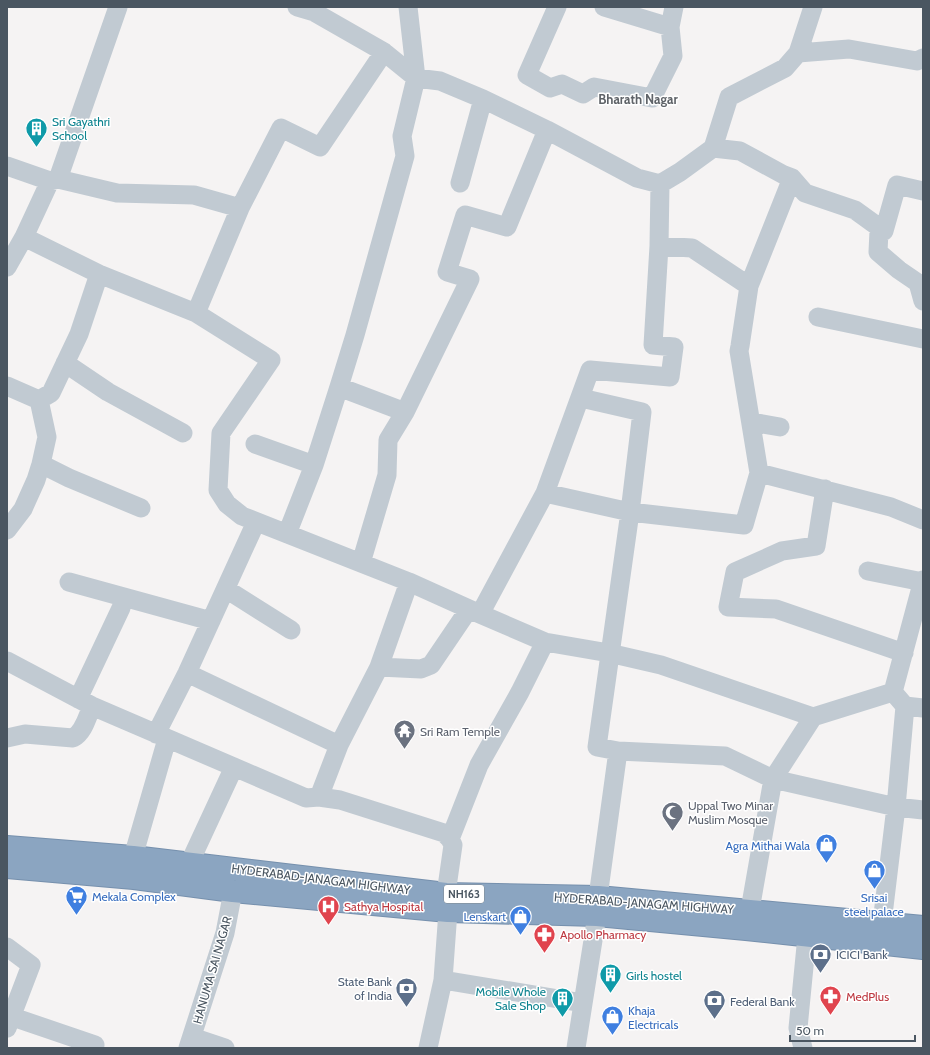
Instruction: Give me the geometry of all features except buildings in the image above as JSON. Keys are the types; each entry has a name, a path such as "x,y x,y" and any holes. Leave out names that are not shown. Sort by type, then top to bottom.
{"highway":[{"name":"HYDERABAD-JANAGAM HIGHWAY","path":"7,847 133,857 189,864 447,903"},
{"name":"HYDERABAD-JANAGAM HIGHWAY","path":"7,867 134,878 233,891 447,903 750,910 923,927"},
{"name":"HYDERABAD-JANAGAM HIGHWAY","path":"598,906 746,929 923,948"}],"street":[{"path":"7,267 54,180 118,7"},
{"path":"297,7 314,12 384,52 416,78 440,82 483,99 547,130 636,178 660,184 680,172 713,148 729,96 785,68 798,53 813,7"},
{"path":"287,534 314,466 339,387 405,156 402,136 416,78 408,7"},
{"path":"557,7 527,75 550,88 562,84 583,94 594,88 652,98 661,77 673,56 670,27 674,7"},
{"path":"604,7 670,27"},
{"path":"798,53 849,49 917,61 923,58"},
{"path":"196,313 240,208 281,128 320,147 384,52"},
{"path":"460,182 483,99"},
{"path":"361,563 387,475 388,440 405,412 470,279 447,272 465,215 507,227 547,130"},
{"path":"713,148 740,151 784,176 792,178 805,193 855,210 884,231"},
{"path":"7,166 54,180 117,193 194,195 240,208"},
{"path":"545,493 630,512 744,525 759,473 739,351 749,286 792,178"},
{"path":"379,667 421,669 431,665 474,612 545,493 590,370 670,377 674,347 653,345 659,246 660,184"},
{"path":"884,231 897,185 923,191"},
{"path":"884,231 879,231 878,252 899,270 918,283 923,301"},
{"path":"24,237 99,274 196,313 271,360 221,433 218,490 227,504 242,516 409,582 474,612 546,642 609,653 674,669 813,717 893,692"},
{"path":"659,246 692,248 749,286"},
{"path":"39,400 51,393 80,334 99,274"},
{"path":"818,317 923,339"},
{"path":"65,363 108,392 183,433"},
{"path":"7,386 39,400"},
{"path":"339,387 405,412"},
{"path":"581,398 642,412 630,512 597,747 618,751 725,756 773,779 896,807 923,810"},
{"path":"7,530 15,506 36,480 42,464 47,437 39,400"},
{"path":"751,422 780,427"},
{"path":"256,444 314,466"},
{"path":"42,464 69,478 141,508"},
{"path":"759,473 891,507 923,520"},
{"path":"825,489 816,546 782,551 735,572 728,607 776,609 904,653"},
{"path":"133,857 162,737 186,673 256,522"},
{"path":"868,571 923,581 893,692"},
{"path":"70,582 211,620"},
{"path":"319,797 339,745 379,667 409,582"},
{"path":"226,589 291,630"},
{"path":"7,738 25,734 72,738 78,735 82,730 85,703 121,608"},
{"path":"450,839 479,765 546,642"},
{"path":"7,661 85,703 306,798 319,797 340,800 444,833 453,845 447,903 443,980 428,1048"},
{"path":"186,673 339,745"},
{"path":"882,923 896,807 914,707 893,692"},
{"path":"750,910 773,779 813,717"},
{"path":"576,1048 598,906 618,751"},
{"path":"189,864 234,767"},
{"name":"HANUMA SAI NAGAR","path":"190,1042 225,933 233,891"},
{"path":"804,1048 798,1028 807,936"},
{"path":"7,946 31,965 9,1020 95,1045"},
{"path":"443,980 583,1003"},
{"path":"190,1042 225,1048"}],"place":[{"name":"Sri Gayathri School","path":"36,148"},
{"name":"Sri Ram Temple","path":"404,750"},
{"name":"Uppal Two Minar Muslim Mosque","path":"672,832"},
{"name":"Agra Mithai Wala","path":"826,864"},
{"name":"Srisai steel palace","path":"874,890"},
{"name":"Mekala Complex","path":"76,916"},
{"name":"Sathya Hospital","path":"328,926"},
{"name":"Lenskart","path":"521,936"},
{"name":"Apollo Pharmacy","path":"544,954"},
{"name":"ICICI Bank","path":"820,974"},
{"name":"Girls hostel","path":"611,994"},
{"name":"State Bank of India","path":"407,1008"},
{"name":"MedPlus","path":"830,1016"},
{"name":"Mobile Whole Sale Shop","path":"562,1018"},
{"name":"Federal Bank","path":"714,1020"},
{"name":"Khaja Electricals","path":"612,1036"}],"district":[{"name":"Bharath Nagar","path":"638,99"}]}
